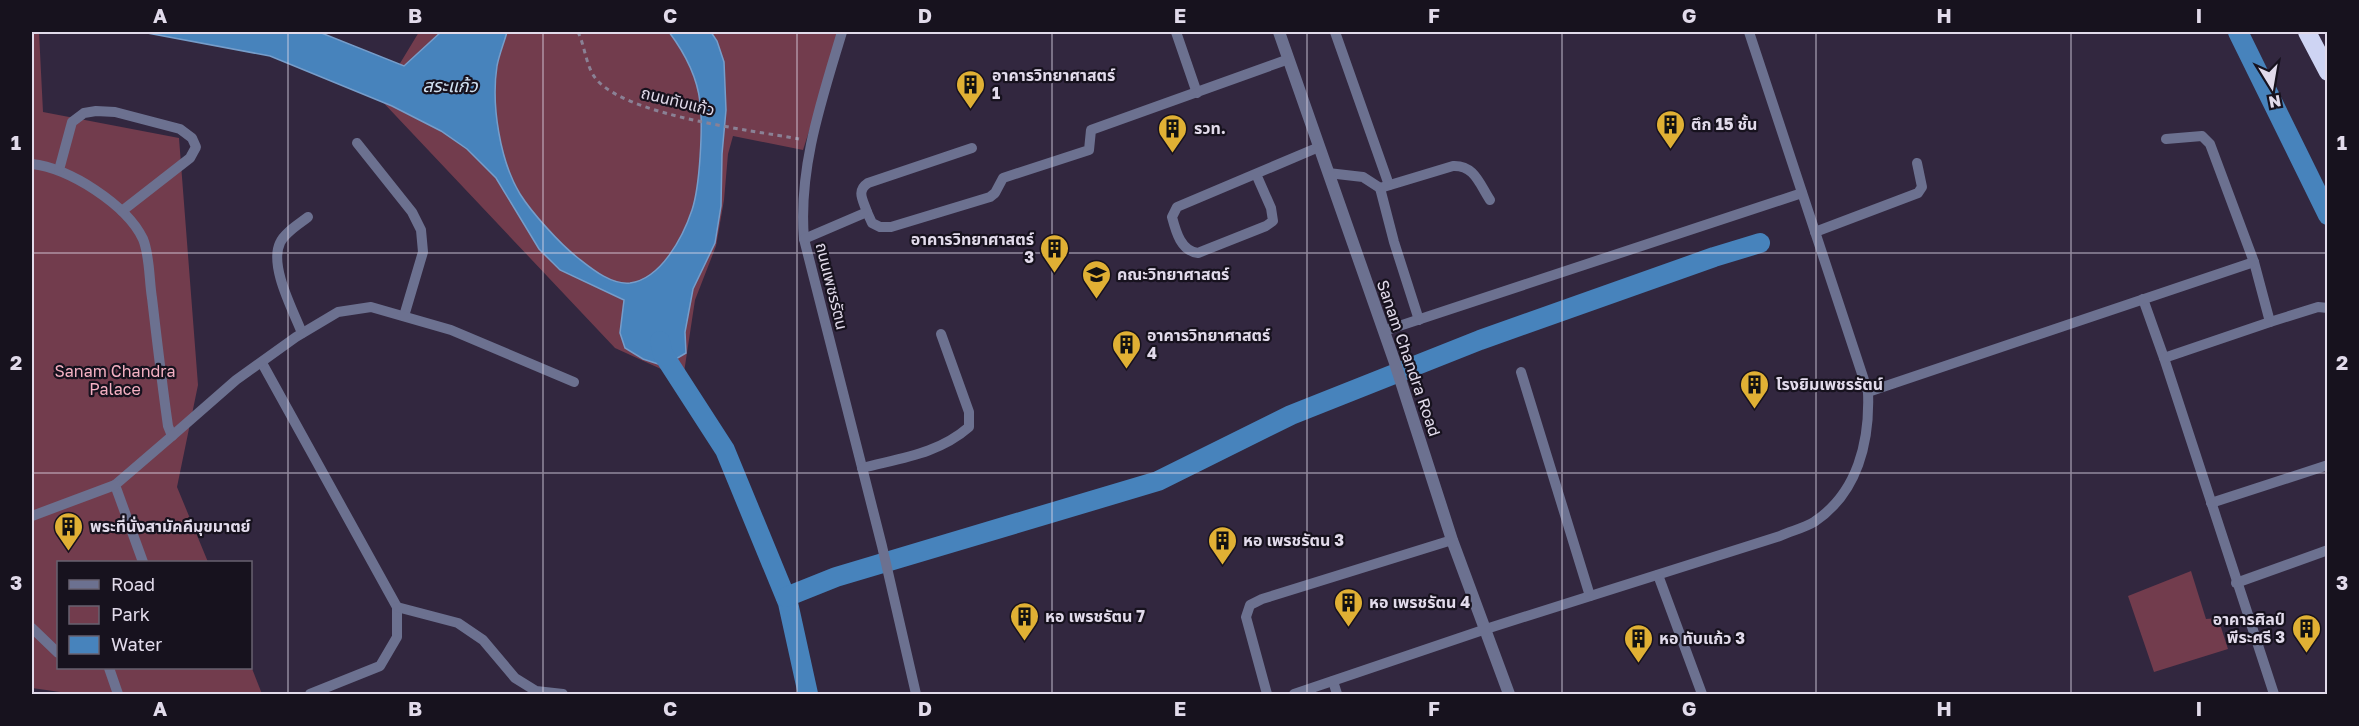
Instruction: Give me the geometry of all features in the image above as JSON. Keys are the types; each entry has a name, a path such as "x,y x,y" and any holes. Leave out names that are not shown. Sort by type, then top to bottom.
{"highway":[{"path":"2307,32 2328,72"}],"street":[{"name":"Sanam Chandra Road","path":"1279,32 1394,360 1452,540 1509,694"}],"lane":[{"name":"ถนนเพชรรัตน","path":"842,32 811,141 802,214 804,239 882,546 916,694"},
{"path":"1176,32 1197,93"},
{"path":"1335,32 1384,187 1394,242 1419,320"},
{"path":"1294,694 1813,523 1836,504 1852,479 1864,449 1869,418 1868,392 1749,32"},
{"path":"972,148 862,187 860,193 872,223 880,227 891,227 979,201 995,193 1003,178 1089,150 1091,130 1289,59"},
{"path":"59,170 72,122 84,113 115,112 180,129 192,138 196,147 190,159 122,211"},
{"path":"2166,139 2202,136 2210,144 2254,262 2270,322"},
{"path":"357,143 412,212 421,230 423,252 404,316"},
{"path":"1256,174 1271,208 1273,221 1266,226 1198,253 1184,247 1173,222 1174,210 1256,174 1319,147"},
{"path":"1815,232 1918,194 1922,187 1917,163"},
{"path":"32,164 59,170 88,186 122,211 136,227 146,246 161,375 168,426 172,436"},
{"path":"1328,173 1363,177 1384,187 1452,166 1464,165 1470,169 1490,200"},
{"path":"1384,331 1802,193"},
{"path":"804,239 867,212"},
{"path":"302,333 284,286 276,257 280,241 308,217"},
{"path":"1868,392 2254,262"},
{"path":"2143,299 2274,694"},
{"path":"32,516 115,485 236,380 302,333 338,312 371,307 404,316 451,330 574,382"},
{"path":"2164,358 2318,307 2328,308"},
{"path":"862,468 930,452 954,440 969,427 969,412 941,334"},
{"path":"262,363 397,607 397,637 380,666 310,694"},
{"path":"1521,372 1590,596"},
{"path":"2211,503 2328,465"},
{"path":"115,485 143,561"},
{"path":"1267,694 1246,617 1250,605 1262,599 1452,540"},
{"path":"2236,583 2328,550"},
{"path":"1658,575 1702,694"},
{"path":"397,607 458,623 483,640 515,678 536,691 563,694"},
{"path":"32,628 57,652"},
{"path":"109,669 118,694"},
{"path":"1333,681 1337,694"}],"path":[{"name":"ถนนทับแก้ว","path":"578,32 591,72 603,86 635,103 693,119 811,141"}],"green space":[{"name":"Sanam Chandra Palace","path":"32,32 39,32 43,112 179,138 198,385 177,487 208,561 57,561 57,669 252,669 262,694 64,694 32,688"},
{"path":"419,32 841,32 803,150 733,136 728,154 724,200 716,246 695,300 683,379 615,348 379,98"},
{"path":"2191,571 2206,619 2218,618 2228,649 2154,672 2128,596"}],"water":[{"name":"สระแก้ว","path":"142,32 319,32 404,66 441,32 507,32 497,66 495,98 502,149 513,181 532,210 571,252 602,275 623,283 630,283 652,274 677,244 692,210 697,187 700,156 700,102 689,65 669,32 711,32 717,41 724,62 726,110 721,206 715,243 693,289 685,332 686,353 664,366 643,359 625,348 620,333 624,300 560,270 539,249 496,178 467,149 441,131 392,106 270,56"}],"waterway":[{"path":"2238,32 2328,215"},
{"path":"786,597 836,577 1158,481 1291,415 1480,340 1714,257 1760,243"},
{"path":"660,341 663,354 725,450 788,603 808,694"}],"place":[{"name":"อาคารวิทยาศาสตร์ 1","path":"971,110"},
{"name":"ตึก 15 ชั้น","path":"1670,150"},
{"name":"รวท.","path":"1173,154"},
{"name":"อาคารวิทยาศาสตร์ 3","path":"1055,274"},
{"name":"คณะวิทยาศาสตร์","path":"1096,300"},
{"name":"อาคารวิทยาศาสตร์ 4","path":"1126,370"},
{"name":"โรงยิมเพชรรัตน์","path":"1755,410"},
{"name":"พระที่นั่งสามัคคีมุขมาตย์","path":"69,552"},
{"name":"หอ เพรชรัตน 3","path":"1222,566"},
{"name":"หอ เพรชรัตน 4","path":"1348,628"},
{"name":"หอ เพรชรัตน 7","path":"1024,642"},
{"name":"อาคารศิลป์ พีระศรี 3","path":"2306,654"},
{"name":"หอ ทับแก้ว 3","path":"1638,664"}]}
